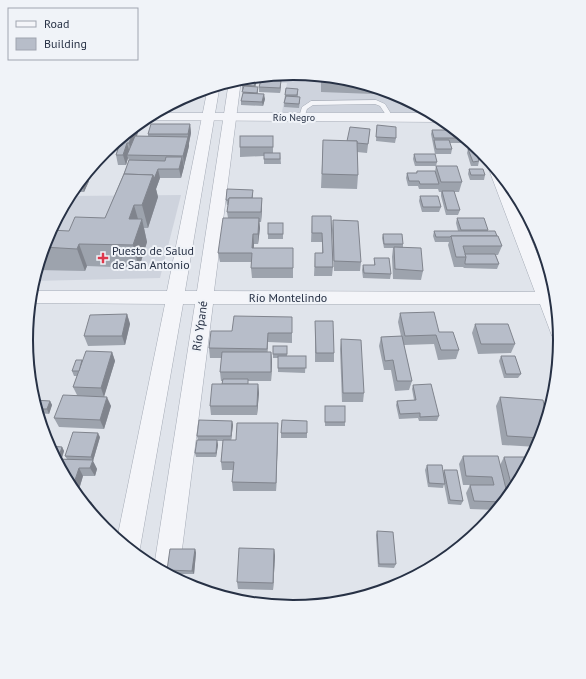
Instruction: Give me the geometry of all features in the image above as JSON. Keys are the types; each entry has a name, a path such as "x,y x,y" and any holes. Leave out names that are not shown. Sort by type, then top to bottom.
{"street":[{"name":"Río Ypané","path":"167,567 203,298 234,86"},
{"path":"129,541 214,92"},
{"name":"Río Negro","path":"158,117 429,118"},
{"path":"502,185 545,298 551,311"},
{"name":"Río Montelindo","path":"37,296 174,298 545,298"}],"shaded area":[{"path":"282,80 310,80 344,84 377,93 421,113 282,112 287,83 281,83"},
{"name":"Puesto de Salud de San Antonio","path":"181,195 160,278 40,281 53,240 68,209 76,196"}],"building":[{"path":"281,81 280,88 259,87 260,82"},
{"path":"255,82 254,86 242,84"},
{"path":"244,86 258,87 257,93 242,92"},
{"path":"286,88 298,89 297,95 285,95"},
{"path":"243,93 264,94 262,102 241,101"},
{"path":"286,96 300,97 299,104 284,103"},
{"path":"151,124 190,124 188,134 148,134"},
{"path":"377,125 396,127 396,138 376,137"},
{"path":"350,127 370,129 368,144 357,143 357,141 347,141"},
{"path":"432,130 447,130 457,138 434,138"},
{"path":"132,136 129,143 127,143 123,155 116,155 119,147"},
{"path":"135,136 188,137 183,156 127,155"},
{"path":"240,136 273,136 273,147 240,147"},
{"path":"323,140 357,141 358,175 322,174"},
{"path":"434,140 449,140 452,149 436,149"},
{"path":"468,149 478,157 479,161 473,162"},
{"path":"264,153 280,153 280,159 264,159"},
{"path":"414,154 435,154 437,162 416,162"},
{"path":"166,157 182,157 179,169 158,169 154,179 153,175 124,174 129,160 165,161"},
{"path":"436,166 457,166 462,182 441,182"},
{"path":"469,169 483,169 485,175 471,175"},
{"path":"417,171 435,171 439,184 420,184 419,181 409,181 407,173 417,173"},
{"path":"124,174 153,175 142,205 134,205 129,219 142,219 133,245 79,244 77,249 50,247 57,230 69,231 75,217 105,218"},
{"path":"227,189 253,190 252,198 229,198 229,200 226,200"},
{"path":"442,191 454,191 460,210 447,210"},
{"path":"420,196 438,196 441,207 423,207"},
{"path":"229,198 262,198 261,212 227,212"},
{"path":"312,216 331,216 333,267 315,267 315,253 323,253 322,233 312,233"},
{"path":"223,218 259,218 258,234 253,234 252,248 293,248 293,268 251,268 252,253 218,253"},
{"path":"457,218 484,218 488,230 461,230"},
{"path":"333,220 358,221 361,262 334,261"},
{"path":"268,223 283,223 283,234 268,234"},
{"path":"434,231 495,231 497,236 436,237"},
{"path":"383,234 402,234 403,244 384,244"},
{"path":"451,236 498,236 502,246 463,246 466,257 456,257"},
{"path":"394,247 421,248 423,271 395,269"},
{"path":"465,254 495,254 499,264 465,264"},
{"path":"374,258 389,258 391,274 364,273 363,265 375,265"},
{"path":"434,312 439,332 453,332 459,350 441,350 436,335 405,336 400,313"},
{"path":"127,314 122,336 84,336 90,315"},
{"path":"234,316 292,317 292,333 268,333 267,349 209,348 211,331 232,331"},
{"path":"315,321 333,321 334,353 316,353"},
{"path":"475,324 508,324 515,344 481,344"},
{"path":"402,336 412,381 397,381 393,360 385,361 381,337"},
{"path":"341,339 361,340 364,393 343,393"},
{"path":"273,346 287,346 287,354 273,354"},
{"path":"86,351 112,352 101,388 73,387"},
{"path":"222,352 271,352 271,372 220,372"},
{"path":"278,356 306,356 306,368 278,368"},
{"path":"501,356 515,356 521,374 506,374"},
{"path":"76,360 82,360 79,371 72,371"},
{"path":"223,379 248,379 248,384 222,384"},
{"path":"212,384 258,384 257,406 210,406"},
{"path":"431,384 439,416 420,417 420,413 400,414 397,401 416,400 413,385"},
{"path":"63,395 107,397 100,420 54,418"},
{"path":"500,397 543,400 544,407 534,438 507,436"},
{"path":"40,400 50,401 47,409 43,409"},
{"path":"325,406 345,406 345,422 325,422"},
{"path":"199,420 232,421 231,436 197,436"},
{"path":"282,420 307,421 307,433 281,433"},
{"path":"237,423 278,423 276,483 232,482 234,462 221,462 223,440 236,440"},
{"path":"73,432 98,433 91,457 65,456"},
{"path":"197,440 217,440 216,453 195,453"},
{"path":"57,447 62,447 60,454"},
{"path":"463,456 498,456 506,488 496,502 474,501 470,485 494,485 492,477 466,476"},
{"path":"504,457 524,457 518,470 511,482"},
{"path":"63,459 93,460 90,468 79,468 75,480"},
{"path":"427,465 442,465 445,484 429,483"},
{"path":"444,470 457,470 463,501 450,500"},
{"path":"377,531 393,532 396,564 379,564"},
{"path":"239,548 274,549 273,583 237,582"},
{"path":"170,549 195,549 192,571 173,570 167,567"}],"place":[{"name":"Puesto de Salud de San Antonio","path":"103,258"}]}
